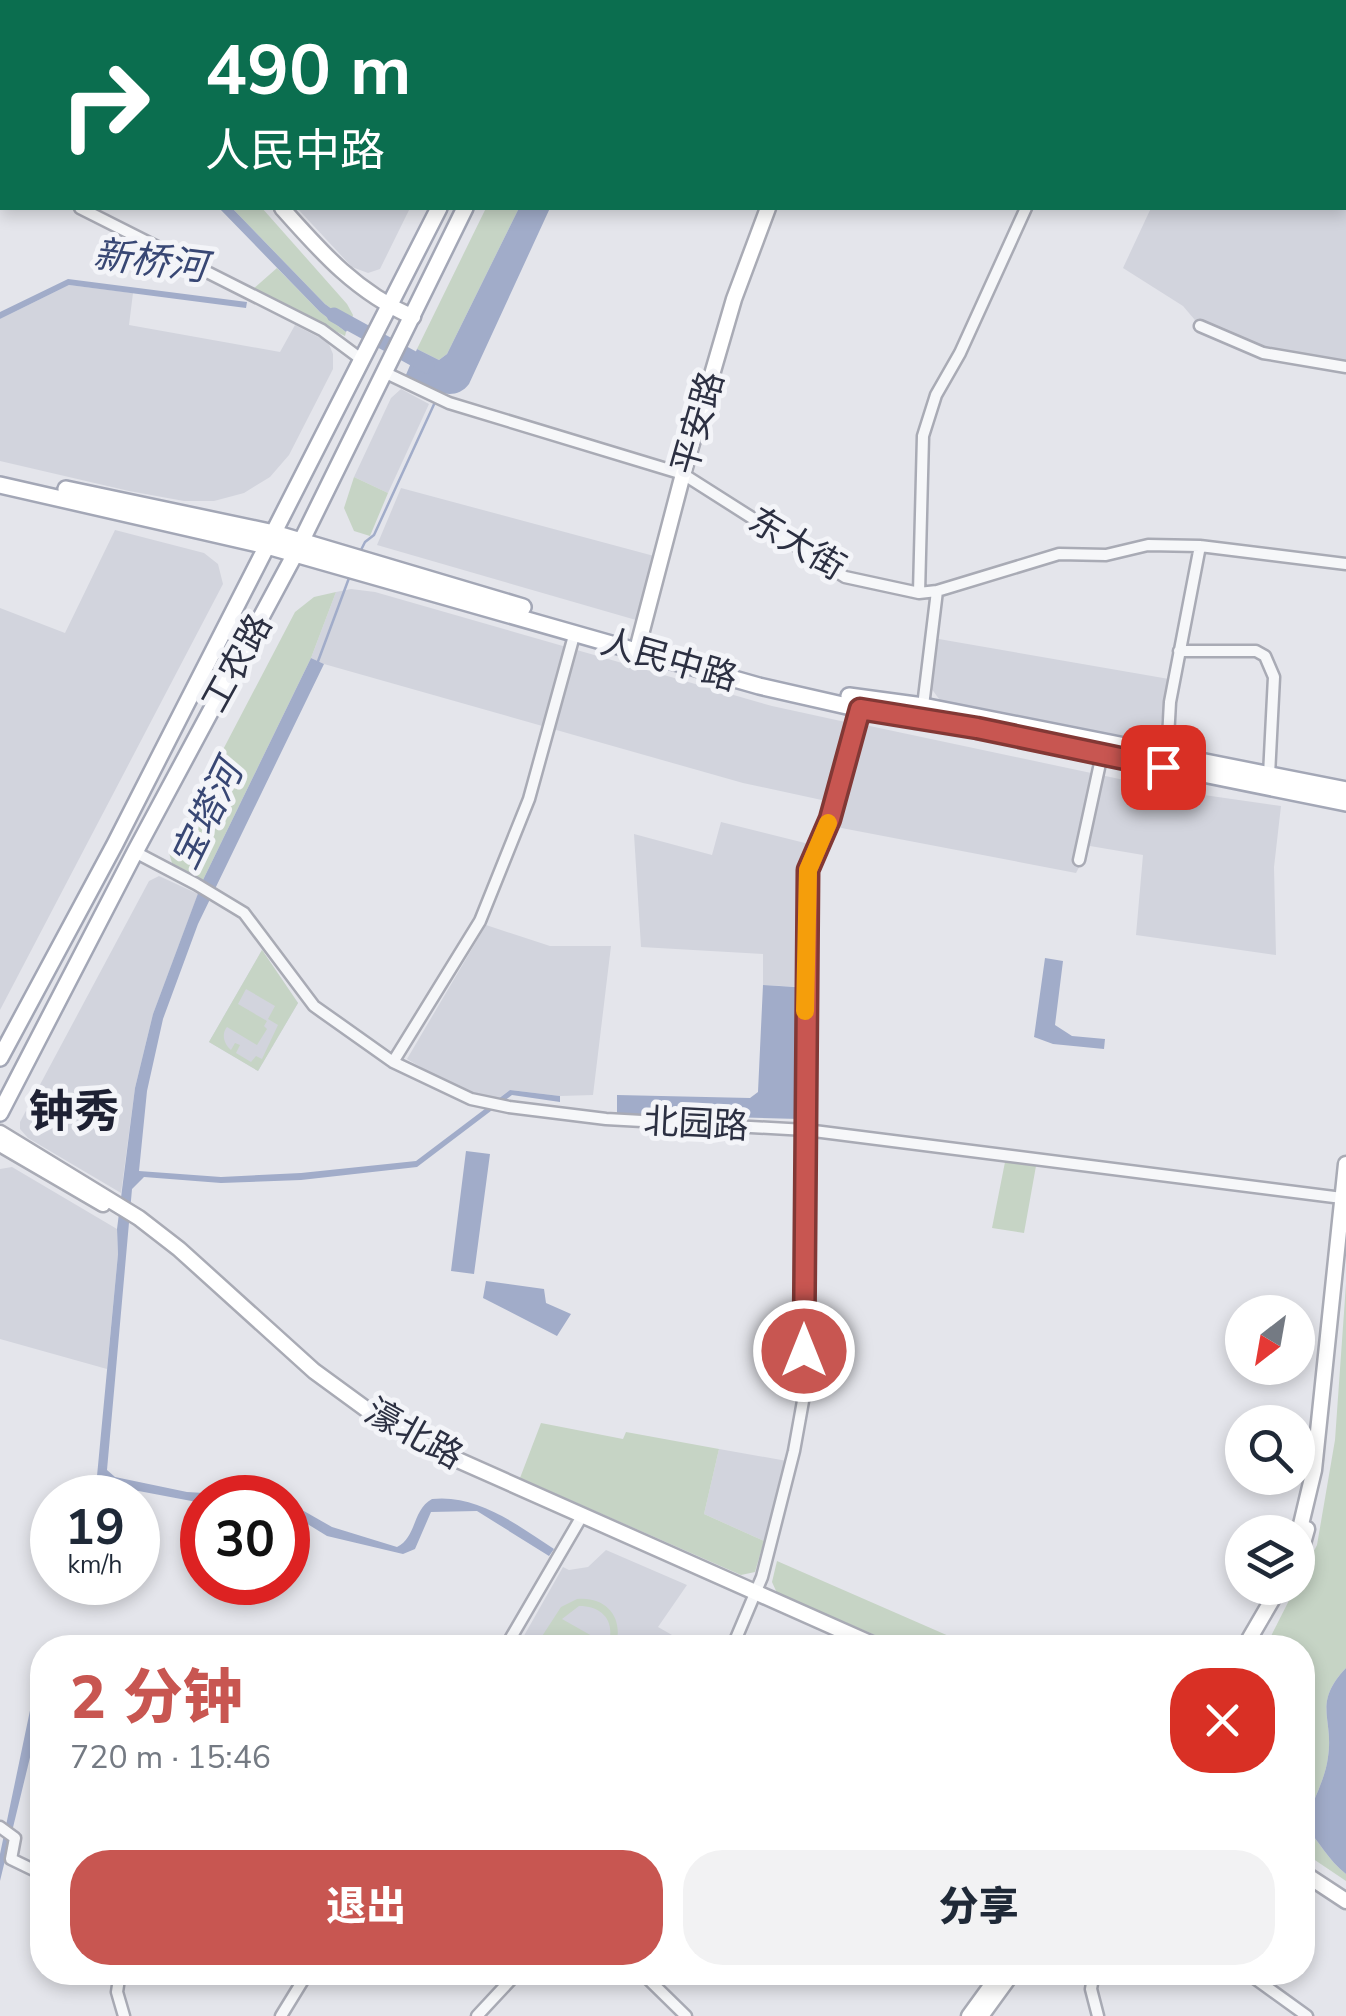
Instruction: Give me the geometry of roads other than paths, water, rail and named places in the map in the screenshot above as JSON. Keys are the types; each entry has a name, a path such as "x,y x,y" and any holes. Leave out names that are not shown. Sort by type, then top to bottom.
{"main road":[{"name":"工农路","path":"0,1058 114,844 438,210"},
{"name":"工农路","path":"0,1113 298,548 402,342 463,210"},
{"name":"人民中路","path":"0,475 271,540 846,696 923,706 1346,790"},
{"name":"人民中路","path":"0,485 271,540"},
{"name":"人民中路","path":"367,567 758,686 1346,803"}],"street":[{"path":"84,210 364,354"},
{"path":"284,210 347,278 388,306 413,317"},
{"name":"平安路","path":"639,642 734,299 767,210"},
{"path":"919,593 922,436 936,395 960,353 1025,210"},
{"path":"1200,326 1263,352 1346,367"},
{"name":"东大街","path":"388,369 449,403 683,474 845,577 919,593 1059,554 1106,555 1148,546 1200,546 1346,564"},
{"path":"1167,756 1170,702 1200,546"},
{"path":"923,706 938,590"},
{"path":"393,1062 480,921 529,799 575,632"},
{"path":"1179,651 1256,651 1266,656 1274,676 1269,775"},
{"path":"738,1635 754,1596 794,1451 803,1401 808,870 830,819 860,709"},
{"path":"1079,860 1102,754"},
{"name":"北园路","path":"135,852 218,896 253,924 314,1006 393,1062 457,1094 502,1106 606,1119 806,1130 1342,1198"},
{"name":"濠北路","path":"0,1133 179,1249 314,1370 382,1420 424,1445 580,1520 849,1635"},
{"name":"濠北路","path":"0,1144 109,1202"},
{"path":"1303,1515 1314,1470 1346,1164"},
{"path":"1309,1515 1320,1469 1346,1226"},
{"path":"512,1635 580,1520"},
{"name":"濠北路","path":"754,1596 834,1635"},
{"path":"1252,1635 1272,1605"},
{"path":"1260,1635 1275,1605"},
{"path":"0,1827 14,1836 10,1859 30,1868"},
{"path":"1315,1871 1346,1891"},
{"path":"1315,1881 1346,1901"},
{"path":"118,1985 124,2016"},
{"path":"281,2016 300,1985"},
{"path":"477,2016 506,1985"},
{"path":"655,1985 686,2016"},
{"path":"969,2016 992,1985"},
{"path":"982,2016 1004,1985"},
{"path":"1092,1985 1098,2016"},
{"path":"1264,1985 1307,2016"}],"water":[{"path":"221,210 234,210 325,304 351,323 346,332 320,312"},
{"path":"518,210 549,210 469,384 447,394 405,377 417,349 439,360 447,354"},
{"path":"68,279 247,302 246,308 69,285 0,319 0,312"},
{"path":"311,658 324,664 198,924 163,1019 147,1091 139,1171 221,1177 416,1161 510,1090 560,1096 560,1102 512,1095 417,1167 301,1180 221,1183 144,1177 132,1189 107,1470 113,1475 97,1475 118,1254 117,1229 135,1088 153,1014 203,880"},
{"path":"1045,958 1063,961 1055,1025 1072,1036 1105,1039 1104,1049 1053,1044 1034,1037"},
{"path":"763,985 795,987 799,1119 617,1114 617,1095 750,1098 758,1092"},
{"path":"466,1151 490,1154 474,1274 451,1271"},
{"path":"486,1281 544,1289 546,1303 571,1314 557,1336 483,1298"},
{"path":"160,1486 180,1491 180,1499 160,1495"},
{"path":"432,1499 449,1499 481,1506 554,1549 549,1556 477,1511 431,1512 415,1549 403,1554 327,1536 310,1526 310,1514 332,1527 397,1547 408,1537"},
{"path":"1346,1668 1346,1874 1315,1839 1315,1798 1329,1743 1327,1702"},
{"path":"30,1710 30,1757 0,1881 0,1854"}],"waterway":[{"path":"334,315 427,366"},
{"name":"宝塔河","path":"360,552 374,535 436,400"},
{"name":"宝塔河","path":"317,664 349,578"}],"district":[{"name":"钟秀","path":"74,1112"}],"water label":[{"name":"新桥河","path":"150,261"}]}
